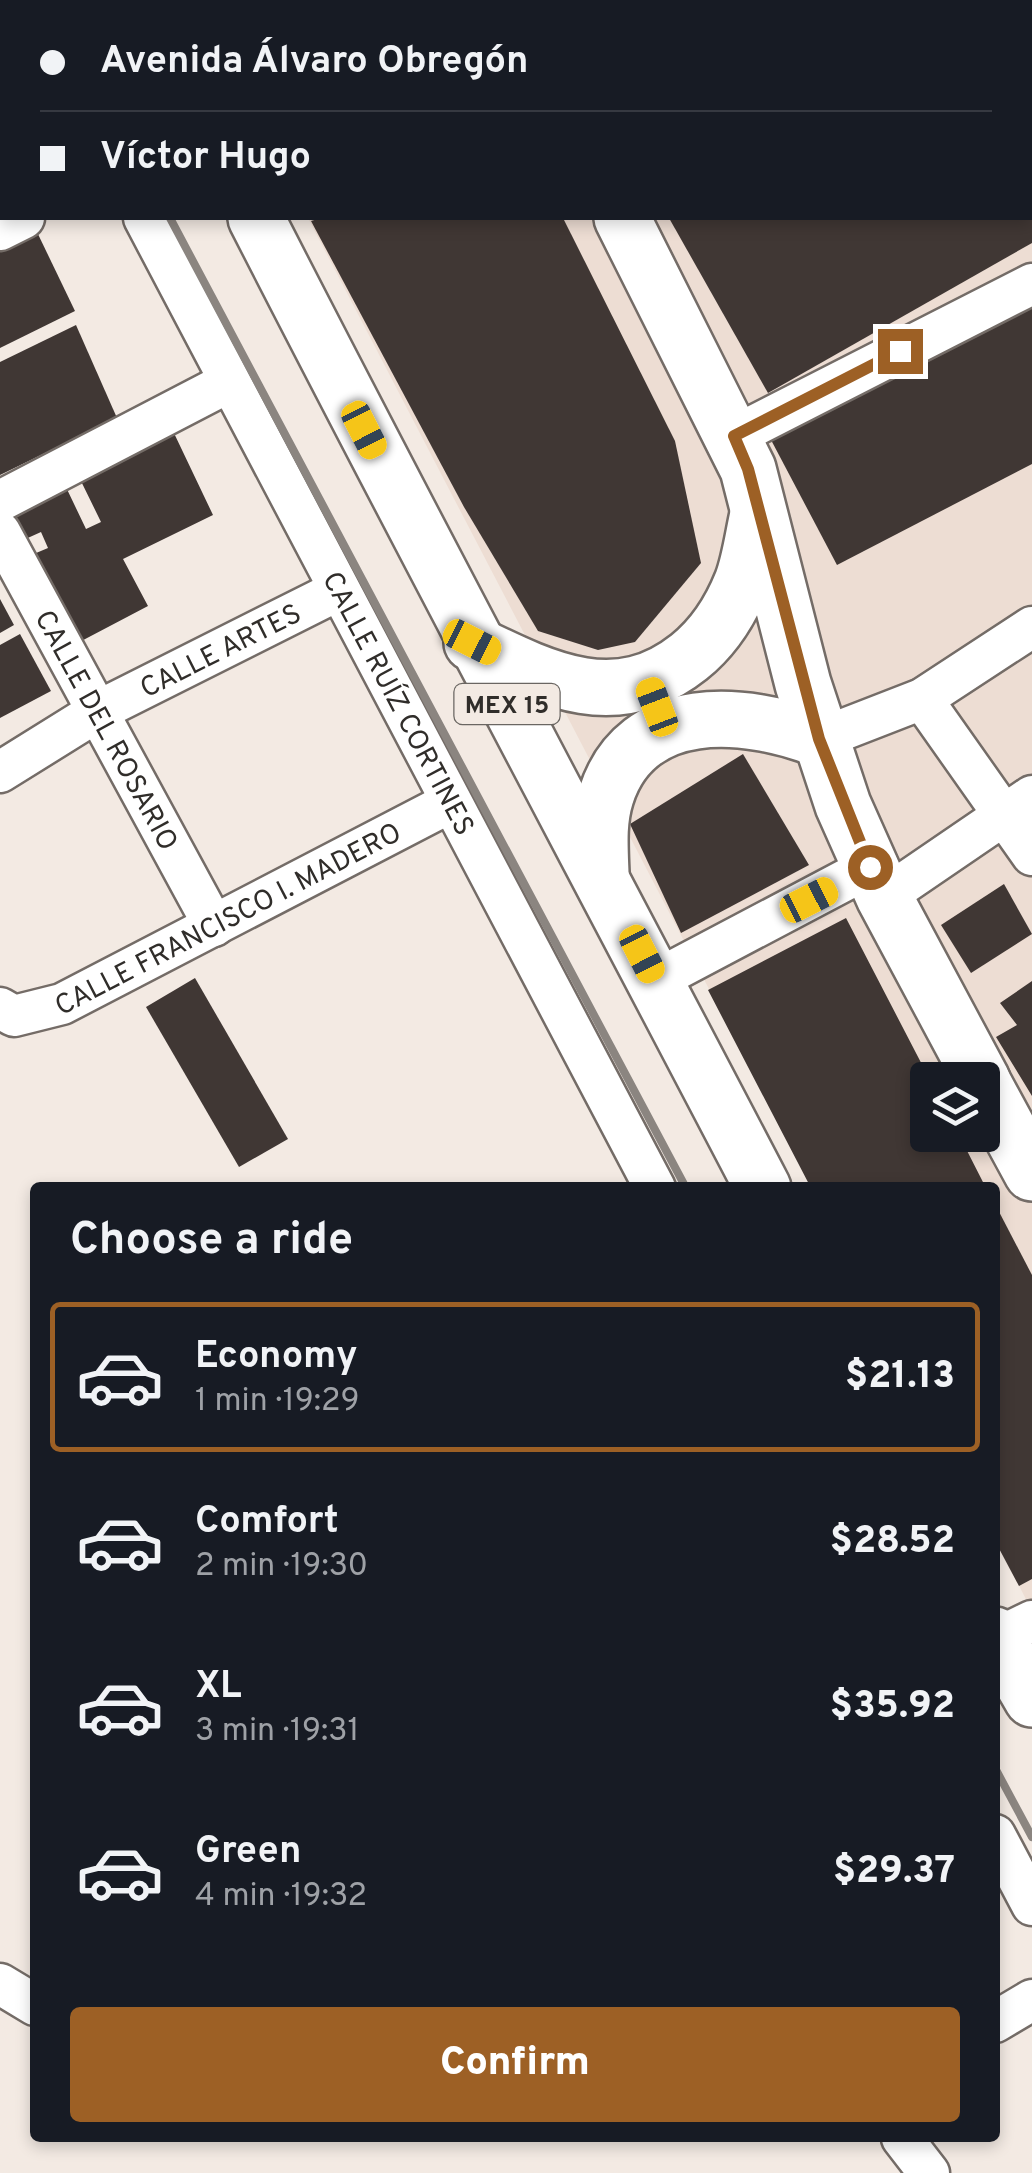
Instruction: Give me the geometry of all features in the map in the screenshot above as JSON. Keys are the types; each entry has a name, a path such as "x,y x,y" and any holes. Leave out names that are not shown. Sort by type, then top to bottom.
{"highway":[{"name":"MEX 15","path":"257,220 472,642 601,873 759,1182"},
{"path":"623,220 734,436 759,509 819,739 877,882 972,1062"},
{"path":"601,873 600,821 606,793 619,766 648,740 657,707 725,619 743,579 759,509"},
{"path":"472,642 565,682 657,707 711,717 775,722 819,739"},
{"path":"1000,1113 1032,1173"},
{"path":"1008,1631 1032,1700"}],"street":[{"name":"CALLE RUÍZ CORTINES","path":"145,220 652,1182"},
{"path":"734,436 1032,284"},
{"path":"0,501 229,382"},
{"name":"CALLE DEL ROSARIO","path":"0,532 214,926"},
{"name":"CALLE ARTES","path":"0,772 98,711 339,590"},
{"path":"819,739 922,699 1032,627"},
{"path":"922,699 1018,805 1032,856"},
{"name":"CALLE FRANCISCO I. MADERO","path":"0,1008 14,1016 62,1004 450,802"},
{"path":"656,980 877,882 1018,805"},
{"path":"1000,1844 1032,1905"},
{"path":"0,1984 30,2002"},
{"path":"1000,2019 1032,2000"},
{"path":"905,2142 929,2173"}],"shaded area":[{"path":"309,220 1032,220 1032,1611 1000,1549 1000,1182 809,1182"}],"building":[{"path":"564,220 675,441 701,563 635,642 598,650 538,631 464,507 311,221"},
{"path":"670,220 1032,220 1032,243 768,393"},
{"path":"36,230 75,311 0,348 0,248"},
{"path":"1032,303 1032,464 837,565 770,438"},
{"path":"76,325 117,418 0,475 0,362"},
{"path":"172,429 213,515 123,559 148,606 70,647 29,556 48,548 41,532 10,546 0,524 64,483 86,529 101,522 78,475"},
{"path":"0,599 14,625 0,633"},
{"path":"20,634 51,691 0,718 0,645"},
{"path":"743,754 809,865 681,933 630,824"},
{"path":"1004,884 1032,934 971,973 941,925"},
{"path":"846,918 921,1062 910,1062 910,1152 968,1152 983,1182 808,1182 708,990"},
{"path":"195,978 288,1139 239,1167 146,1007"},
{"path":"1032,981 1032,1096 996,1037 1017,1025 1000,1003"},
{"path":"1000,1214 1032,1275 1032,1579 1019,1586 1000,1550"}],"railway":[{"path":"171,220 683,1182"},
{"path":"1000,1777 1032,1837"}],"route":[{"path":"870,867 819,739 748,469 734,436 900,351"}]}
